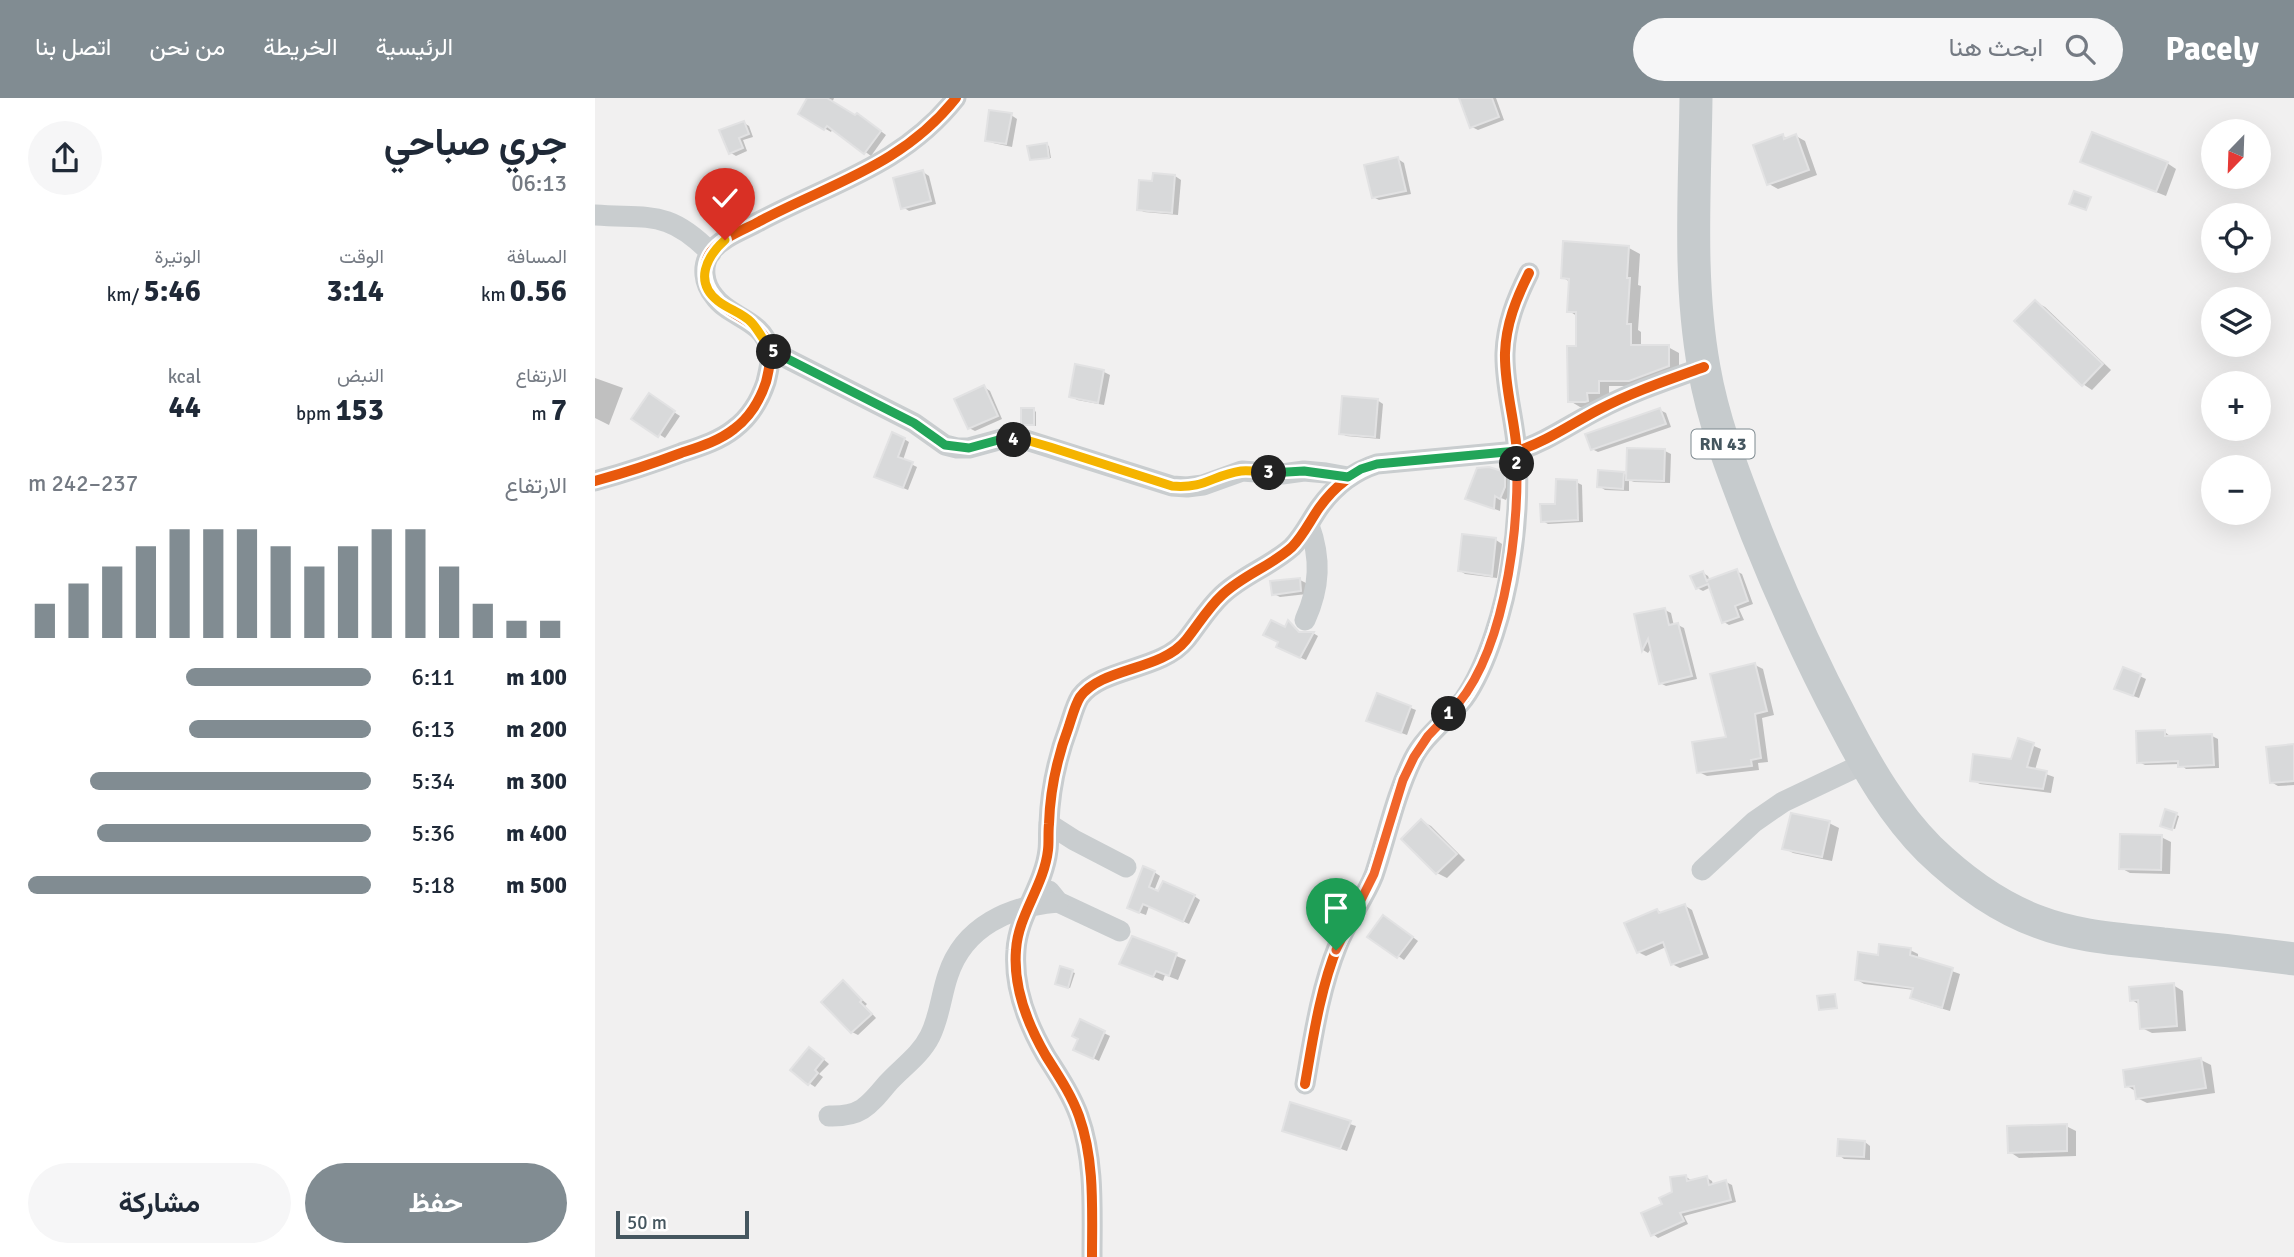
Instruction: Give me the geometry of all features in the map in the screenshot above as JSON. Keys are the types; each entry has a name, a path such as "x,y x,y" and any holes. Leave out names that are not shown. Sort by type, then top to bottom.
{"main road":[{"name":"RN 43","path":"1696,98 1697,315 1715,422 1775,578 1820,679 1865,763 1893,806 1928,848 1964,879 2002,905 2038,922 2087,936 2294,959"}],"street":[{"path":"595,481 627,473 714,441 734,430 750,414 762,395 770,350 761,333 748,320 716,300 706,285 705,268 711,253 725,240 776,213 877,166 905,147 946,103"},
{"path":"595,215 644,215 663,220 697,238 711,253"},
{"path":"1305,1084 1321,1003 1336,950 1374,874 1403,780 1428,736 1462,701 1475,682 1496,623 1511,567 1518,509 1517,451 1505,355 1508,327 1516,299 1529,273"},
{"path":"770,350 914,423 945,445 957,448 969,448 1002,439 1026,440 1179,487 1203,485 1242,471 1282,474 1315,472 1348,477"},
{"path":"1093,1256 1089,1156 1085,1134 1068,1091 1032,1030 1023,1005 1016,950 1045,873 1052,785 1061,747 1080,698 1089,688 1101,681 1170,654 1184,642 1222,594 1278,559 1295,544 1333,491 1361,469 1377,464 1517,451 1535,445 1600,409 1651,386 1704,367"},
{"path":"1305,620 1317,589 1318,573 1318,557 1309,525"},
{"path":"1702,870 1754,822 1783,802 1865,763"},
{"path":"1049,824 1073,840 1126,867"},
{"path":"1045,873 1050,894 1058,902 1120,931"},
{"path":"829,1116 847,1116 864,1110 915,1058 938,1020 946,978 965,942 1009,912 1031,905 1058,902"}],"building":[{"path":"807,98 827,98 855,115 857,113 881,131 864,154 827,126 824,130 798,114"},
{"path":"1459,98 1492,98 1499,117 1470,128"},
{"path":"989,110 1012,113 1006,144 985,141"},
{"path":"744,121 749,134 739,138 743,148 729,154 719,130"},
{"path":"2092,132 2168,162 2156,192 2080,162"},
{"path":"1783,134 1784,139 1796,134 1809,170 1767,185 1753,145"},
{"path":"1047,143 1049,158 1030,160 1027,146"},
{"path":"1398,157 1406,191 1372,198 1364,165"},
{"path":"923,170 931,201 901,209 893,178"},
{"path":"1153,173 1175,175 1172,213 1137,210 1139,180 1152,181"},
{"path":"2074,191 2091,197 2086,210 2069,204"},
{"path":"1563,241 1629,246 1627,324 1631,324 1631,345 1669,345 1669,366 1629,381 1599,381 1599,393 1587,393 1588,401 1568,402 1567,346 1576,346 1576,312 1567,312 1569,279 1561,278"},
{"path":"2035,300 2103,364 2082,386 2014,321"},
{"path":"1075,364 1104,370 1098,403 1069,397"},
{"path":"984,385 998,416 968,429 954,399"},
{"path":"649,393 675,411 658,437 631,419"},
{"path":"1342,396 1378,399 1375,437 1339,434"},
{"path":"1021,408 1034,408 1034,425 1021,425"},
{"path":"1660,408 1666,424 1591,450 1585,434"},
{"path":"892,432 905,438 898,457 913,462 903,488 874,477"},
{"path":"1627,448 1665,449 1664,481 1626,480"},
{"path":"1489,467 1505,472 1505,487 1500,499 1495,496 1494,509 1465,499 1477,468"},
{"path":"1598,470 1624,472 1623,489 1597,487"},
{"path":"1556,479 1577,480 1578,520 1541,522 1540,504 1555,504"},
{"path":"1462,534 1496,538 1492,576 1458,571"},
{"path":"1737,569 1748,601 1735,606 1739,617 1722,623 1708,584 1696,589 1690,576 1703,571 1707,582"},
{"path":"1300,578 1301,591 1272,595 1270,581"},
{"path":"1665,608 1669,625 1678,623 1692,676 1659,684 1648,639 1642,651 1634,614"},
{"path":"1271,620 1285,627 1288,620 1299,632 1314,632 1300,658 1276,647 1278,642 1263,635"},
{"path":"1755,663 1767,711 1755,714 1761,758 1751,760 1752,766 1697,773 1692,742 1726,737 1710,674"},
{"path":"2123,667 2141,674 2133,696 2114,689"},
{"path":"1377,693 1411,706 1401,733 1366,721"},
{"path":"2165,730 2165,736 2212,734 2214,765 2178,767 2178,761 2137,763 2136,731"},
{"path":"2018,738 2034,743 2027,767 2047,771 2043,789 1970,781 1973,754 2011,759"},
{"path":"2294,744 2294,781 2270,783 2266,747"},
{"path":"2165,809 2177,813 2172,830 2160,826"},
{"path":"1791,813 1830,821 1822,857 1782,849"},
{"path":"1421,819 1457,854 1436,874 1401,839"},
{"path":"2120,834 2162,835 2161,870 2119,869"},
{"path":"1143,866 1155,871 1149,887 1158,891 1163,881 1195,895 1183,922 1143,904 1139,913 1127,908"},
{"path":"1685,904 1702,954 1671,965 1663,942 1637,953 1624,923 1657,909 1659,913"},
{"path":"1383,915 1413,937 1397,958 1367,937"},
{"path":"1132,936 1177,953 1169,976 1156,971 1153,977 1119,964"},
{"path":"1879,944 1911,948 1910,955 1953,968 1942,1008 1910,998 1913,988 1855,980 1858,952 1878,955"},
{"path":"1060,966 1073,970 1068,988 1055,984"},
{"path":"843,980 872,1014 851,1033 821,1002"},
{"path":"2174,983 2177,1026 2140,1029 2138,1000 2130,1001 2129,987"},
{"path":"1835,994 1837,1008 1819,1010 1817,996"},
{"path":"1080,1019 1105,1031 1093,1059 1073,1050 1078,1039 1072,1036"},
{"path":"809,1047 824,1059 815,1070 818,1073 808,1085 790,1070"},
{"path":"2201,1058 2206,1088 2136,1099 2134,1086 2125,1087 2123,1070"},
{"path":"1290,1102 1351,1121 1340,1149 1282,1131"},
{"path":"2067,1124 2067,1151 2008,1153 2007,1126"},
{"path":"1838,1139 1865,1141 1864,1157 1837,1156"},
{"path":"1686,1175 1687,1181 1707,1176 1709,1185 1726,1180 1731,1200 1680,1213 1684,1221 1651,1236 1641,1213 1662,1204 1659,1198 1672,1192 1670,1177"}],"cycle path":[{"path":"595,481 649,465 715,440 740,424 757,402 766,382 770,350 760,332 720,303 711,291 705,269 711,252 734,234 890,156 935,121 956,98"},
{"path":"1305,1084 1326,979 1342,936 1374,875 1407,773 1418,750 1458,707 1473,685 1500,616 1513,550 1518,495 1517,453 1505,353 1507,332 1529,273"},
{"path":"1092,1257 1091,1186 1084,1133 1072,1100 1039,1044 1028,1018 1019,991 1016,964 1021,925 1046,863 1051,799 1058,762 1080,697 1102,680 1162,658 1175,650 1222,595 1292,547 1331,493 1359,471 1377,464 1517,451 1548,438 1624,398 1704,367"}],"route":[{"path":"725,240 711,253 705,268 706,285 716,300 748,320 761,333 770,350 914,423 945,445 969,448 1002,439 1026,440 1172,486 1187,487 1203,485 1242,471 1282,474 1304,471 1348,477 1377,464 1517,451 1518,509 1511,567 1483,660 1475,682 1462,701 1428,736 1414,757 1403,780 1374,874 1336,950"}]}
